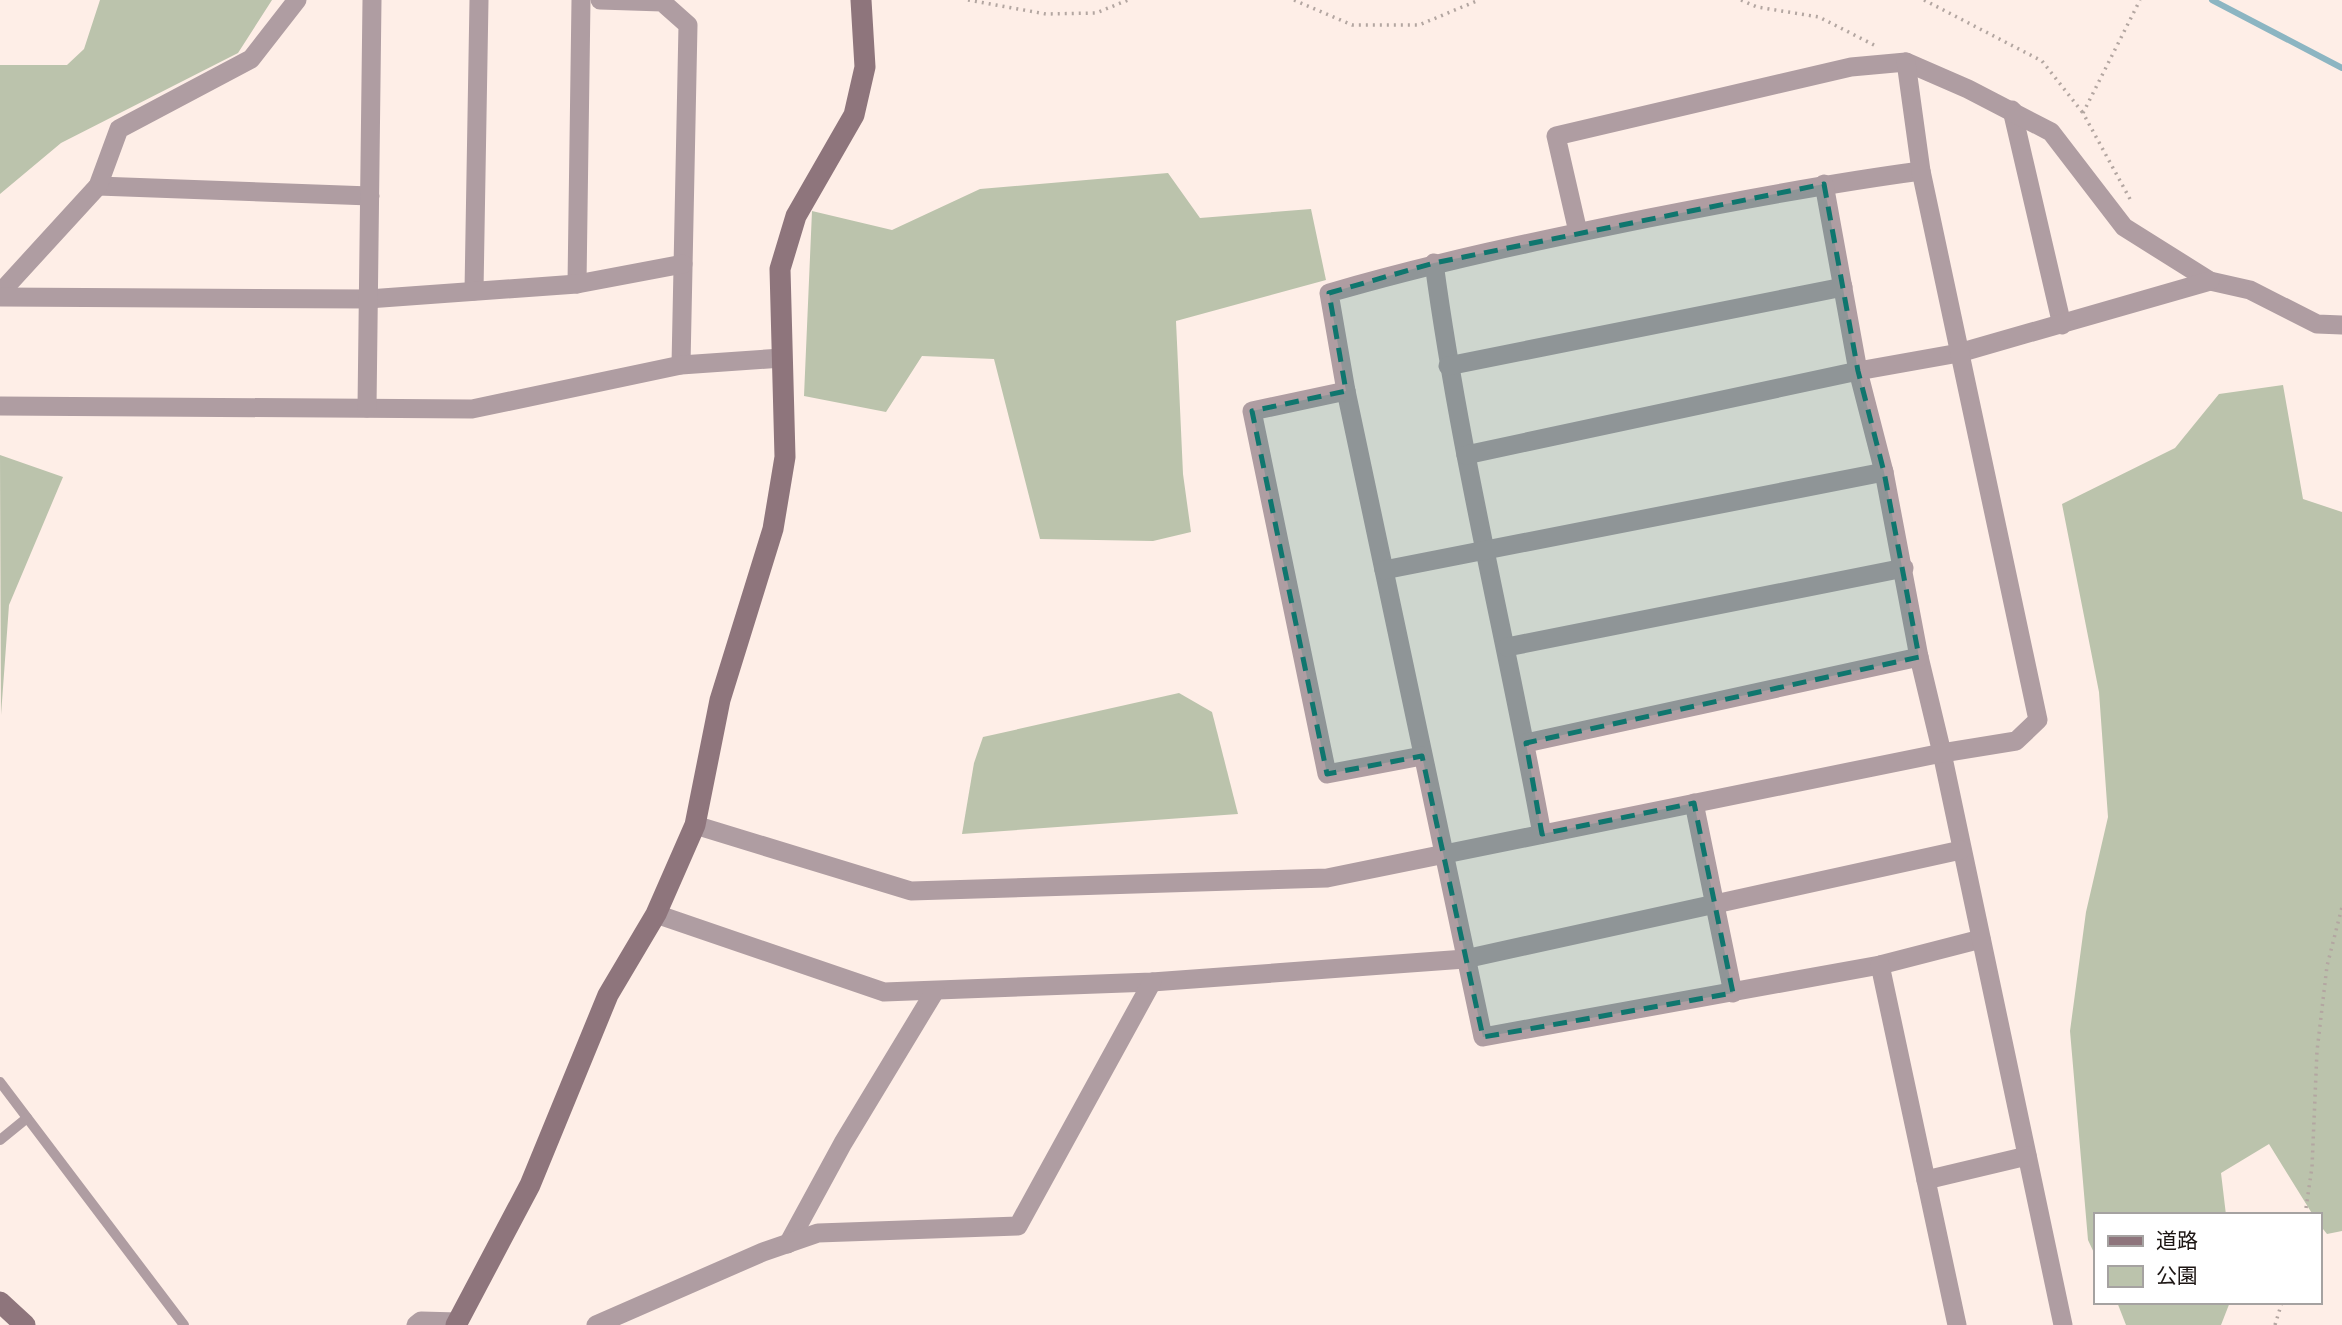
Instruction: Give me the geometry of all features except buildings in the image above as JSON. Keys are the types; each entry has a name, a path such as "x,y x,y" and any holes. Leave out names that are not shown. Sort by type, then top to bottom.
{"street":[{"path":"0,295 98,186 119,129 251,59 297,0"},
{"path":"367,408 372,0"},
{"path":"474,291 479,0"},
{"path":"577,284 581,0"},
{"path":"600,0 662,2 688,26 681,365"},
{"path":"416,1325 421,1321 457,1323 530,1185 608,995 656,914 695,825 720,700 774,528 785,457 779,270 796,216 854,115 865,67 861,0"},
{"path":"695,825 911,891 1327,878 1942,753 2016,741 2038,720 1922,171 1906,62"},
{"path":"1578,232 1556,136 1851,66 1906,62 2012,110 2051,132 2124,227 2210,281 2250,290 2317,324 2342,325"},
{"path":"2012,110 2062,325"},
{"path":"1922,171 1824,184 1578,232 1434,263 1329,293 1346,391 1483,1037 1880,965 1981,939"},
{"path":"1824,184 1858,371 1884,472 1919,657 1942,753 2063,1325"},
{"path":"98,186 370,196"},
{"path":"1434,263 1448,366 1507,647 1542,834"},
{"path":"0,295 368,299 577,284 683,264"},
{"path":"1466,455 1858,371 1959,353 2210,281"},
{"path":"1448,366 1843,287"},
{"path":"0,406 472,408 681,365 782,358"},
{"path":"1346,391 1252,411 1327,774 1422,756"},
{"path":"1384,570 1884,472"},
{"path":"1507,647 1904,568"},
{"path":"1526,743 1919,657"},
{"path":"1694,803 1733,993"},
{"path":"656,914 884,992 1152,982 1465,960 1961,850"},
{"path":"1880,965 1957,1325"},
{"path":"596,1325 763,1252 818,1233 1018,1226 1152,982"},
{"path":"788,1244 843,1143 935,991"},
{"path":"1926,1180 2026,1156"},
{"path":"0,1302 25,1325"}],"lane":[{"path":"0,1082 184,1325"},
{"path":"0,1140 27,1118"}],"path":[{"path":"968,0 1046,14 1096,13 1128,0"},
{"path":"1294,0 1352,25 1419,26 1479,0"},
{"path":"1741,0 1758,7 1819,18 1906,62"},
{"path":"1924,0 2042,61 2083,113 2136,209 2146,240"},
{"path":"2083,113 2140,0"},
{"path":"2305,1213 2312,1167 2317,1051 2327,965 2342,907"},
{"path":"2275,1325 2281,1304"}],"highlighted area":[{"path":"1824,184 1858,371 1884,472 1919,657 1526,743 1542,834 1694,803 1733,993 1483,1037 1422,756 1327,774 1252,411 1346,391 1329,293 1434,263"}],"green space":[{"path":"100,0 272,0 238,53 61,143 0,194 0,65 67,65 84,49"},
{"path":"1168,173 1200,218 1311,209 1326,280 1176,321 1183,474 1191,532 1153,541 1040,539 994,359 922,356 886,412 804,396 812,211 892,230 980,189"},
{"path":"2283,385 2303,499 2342,512 2342,1231 2327,1234 2321,1226 2321,1213 2312,1213 2269,1144 2221,1173 2226,1213 2094,1213 2094,1253 2088,1240 2070,1031 2086,912 2108,817 2099,692 2062,504 2175,448 2219,394"},
{"path":"0,455 63,477 9,605 1,715"},
{"path":"1179,693 1212,712 1238,814 962,834 974,763 983,737"},
{"path":"2118,1304 2229,1304 2221,1325 2126,1325"}],"waterway":[{"path":"2212,0 2342,68"}]}
